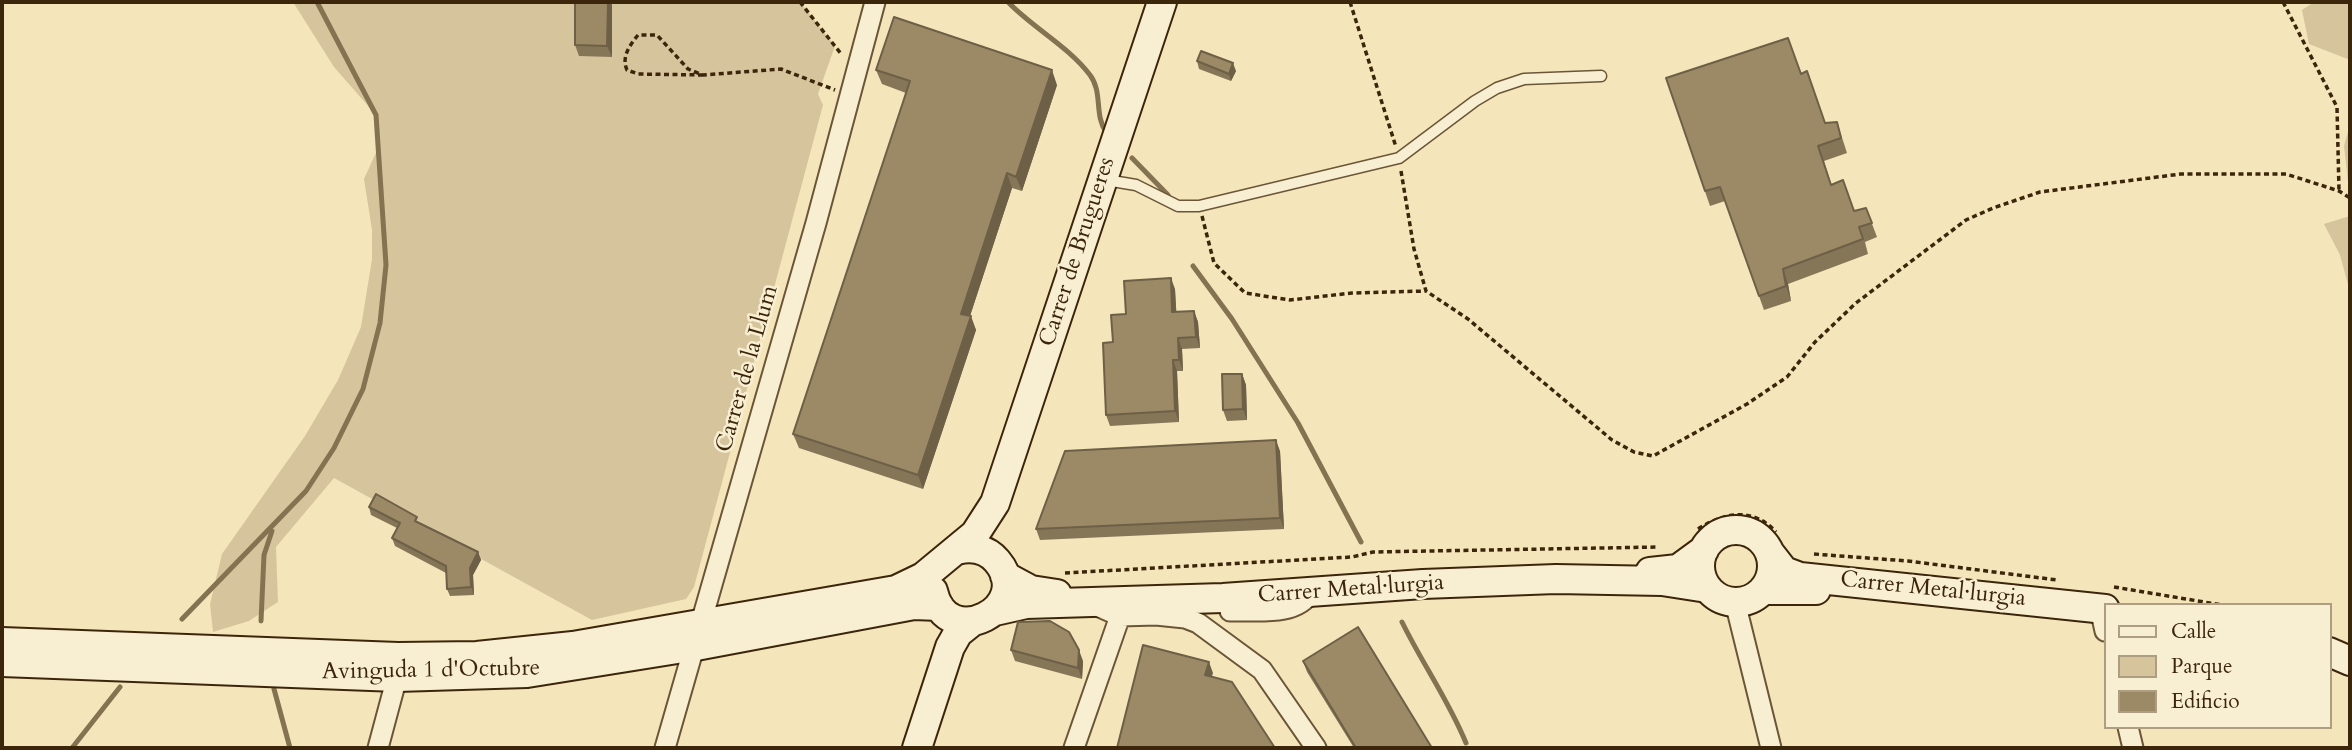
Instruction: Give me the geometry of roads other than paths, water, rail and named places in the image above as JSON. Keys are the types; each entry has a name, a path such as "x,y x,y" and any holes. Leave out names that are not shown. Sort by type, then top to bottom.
{"main road":[{"name":"Carrer de Brugueres","path":"995,503 1162,2"},
{"path":"897,600 912,584 975,534 995,503"},
{"path":"916,748 943,662 958,633 984,616 1003,599 995,503"},
{"path":"1738,530 1757,537 1770,553 1772,572 1763,590 1750,599 1735,602 1719,598 1707,588 1700,567 1704,550 1718,535 1738,530"},
{"name":"Carrer Metal·lurgia","path":"1002,570 1031,590 1053,594 1366,576 1537,570 1653,572 1678,569 1704,550"},
{"path":"947,558 984,551 1002,570"},
{"name":"Carrer Metal·lurgia","path":"1770,553 1784,570 1800,577 2104,618"},
{"path":"943,662 941,609 932,586 947,558"},
{"name":"Carrer Metal·lurgia","path":"984,616 1026,604 1556,579 1662,581 1707,588"},
{"name":"Carrer Metal·lurgia","path":"1763,590 1825,590 2104,618"},
{"name":"Avinguda 1 d'Octubre","path":"2,662 83,655 397,667 699,634 897,600 941,609"},
{"path":"941,609 954,618 984,616"},
{"name":"Avinguda 1 d'Octubre","path":"2,642 83,655"},
{"path":"2331,653 2350,661"},
{"path":"2331,666 2350,674"}],"street":[{"name":"Carrer de la Llum","path":"665,748 875,2"},
{"path":"1185,618 1199,611 1292,608 1305,603 1311,592"},
{"path":"1735,602 1771,748"},
{"path":"1091,603 1119,616 1185,618 1198,623 1262,670 1316,748"},
{"path":"1074,748 1119,616"},
{"path":"378,748 397,667"},
{"path":"2128,729 2133,748"}],"lane":[{"path":"1102,179 1136,186 1178,206 1199,206 1399,158 1497,88 1524,79 1601,76"}],"waterway":[{"path":"182,619 306,491 334,448 363,389 380,323 386,265 376,115 317,2"},
{"path":"1008,2 1071,55 1090,75 1106,132"},
{"path":"1132,158 1168,195"},
{"path":"1193,266 1232,319 1298,423 1361,542"},
{"path":"261,621 264,555 272,531"},
{"path":"1402,622 1452,712 1466,743"},
{"path":"72,748 120,687"},
{"path":"274,689 290,748"}]}
